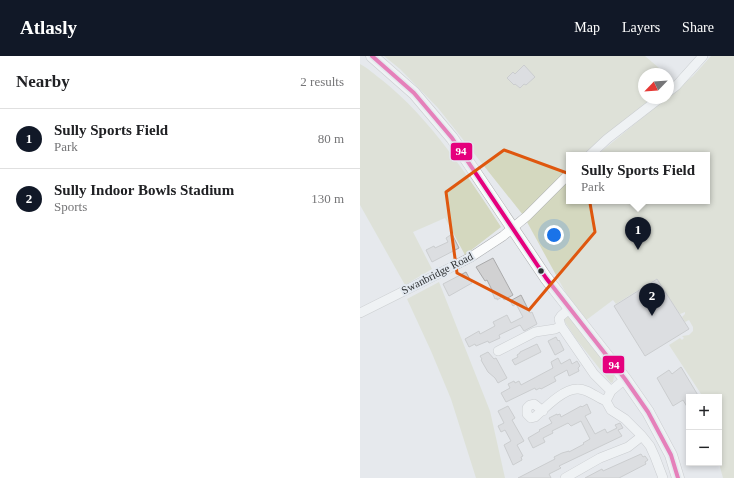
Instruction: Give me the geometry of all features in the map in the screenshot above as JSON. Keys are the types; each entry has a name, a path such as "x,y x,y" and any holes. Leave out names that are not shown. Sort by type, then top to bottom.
{"main road":[{"path":"372,56 414,93 452,138 512,230 546,278 625,379 648,412 660,432 678,478"}],"street":[{"path":"674,88 703,56"},
{"path":"593,152 652,104"},
{"name":"Swanbridge Road","path":"360,313 471,256 512,230 566,177"},
{"path":"569,309 559,319 561,326 594,374 611,392"},
{"path":"498,351 535,332 555,329 561,326"},
{"path":"606,401 611,392 625,379"},
{"path":"543,410 565,393 577,389 588,392 606,401 611,410 624,419 650,446 663,478"},
{"path":"565,478 600,458 628,446 642,436"}],"highlighted area":[{"path":"504,150 586,180 595,232 529,310 457,273 446,192"}],"green space":[{"path":"384,56 645,56 659,68 638,68 638,104 647,104 587,152 566,152 566,172 523,215 438,108 400,69"},
{"path":"711,56 734,56 734,478 723,478 720,466 722,466 722,394 701,394 669,345 680,338 682,340 684,338 682,336 689,335 693,331 693,327 689,320 685,322 682,317 685,312 680,314 656,279 616,304 613,300 585,321 573,306 527,222 566,184 566,204 710,204 710,152 601,152 659,104 674,104 674,92 693,76"},
{"path":"360,64 366,67 399,95 432,130 462,168 501,227 465,255 445,218 413,232 432,269 405,285 360,205"},
{"path":"439,282 490,411 505,478 476,478 451,399 407,299"},
{"path":"566,316 569,316 613,371 613,382 611,383 576,339 563,319"}],"building":[{"path":"524,65 535,77 520,88 515,84 514,85 507,78 513,72 515,74"},
{"path":"452,234 459,248 432,262 426,250 448,242 446,238"},
{"path":"493,258 513,295 504,300 502,297 497,300 497,298 495,299 487,280 485,281 476,267"},
{"path":"466,272 472,283 449,296 443,284"},
{"path":"657,279 689,329 645,356 614,306"},
{"path":"521,295 530,313 532,312 537,324 524,331 520,325 499,335 500,338 489,343 488,341 469,347 465,339 479,331 480,334 495,326 493,322 507,315 511,323 523,317 516,304 513,306 510,301"},
{"path":"556,337 564,350 555,355 548,341"},
{"path":"537,344 541,352 515,365 512,360 518,357 517,355 520,352"},
{"path":"488,352 494,359 496,358 507,378 498,383 488,372 481,360 482,359 480,356"},
{"path":"558,358 561,364 570,359 572,364 577,361 580,366 578,368 579,371 569,376 567,370 554,377 556,381 541,389 536,390 535,388 506,402 501,393 510,388 508,384 514,381 515,383 519,381 521,385 553,368 551,362"},
{"path":"681,367 697,394 686,394 686,405 683,400 673,406 657,378 669,370 672,374"},
{"path":"587,404 591,413 585,416 595,434 605,429 607,433 617,428 615,425 620,423 623,428 618,430 622,436 559,466 561,468 549,474 551,478 518,478 555,459 554,457 562,453 569,452 584,444 583,443 590,439 581,421 571,426 568,423 552,431 553,433 543,438 545,442 533,448 528,438 552,423 549,418 557,414 560,414 561,417"},
{"path":"508,406 515,418 512,420 524,441 517,445 523,456 521,457 522,460 513,465 504,445 511,441 505,430 501,432 498,426 504,423 498,411"},
{"path":"641,454 648,460 645,462 646,464 619,478 585,478 602,469 603,471"}],"transit line":[{"name":"94","path":"372,56 414,93 452,138 546,278 625,379 648,412 671,455 678,478"}],"place":[{"name":"Sully Sports Field","path":"638,250"},
{"name":"Sully Indoor Bowls Stadium","path":"652,316"}]}
